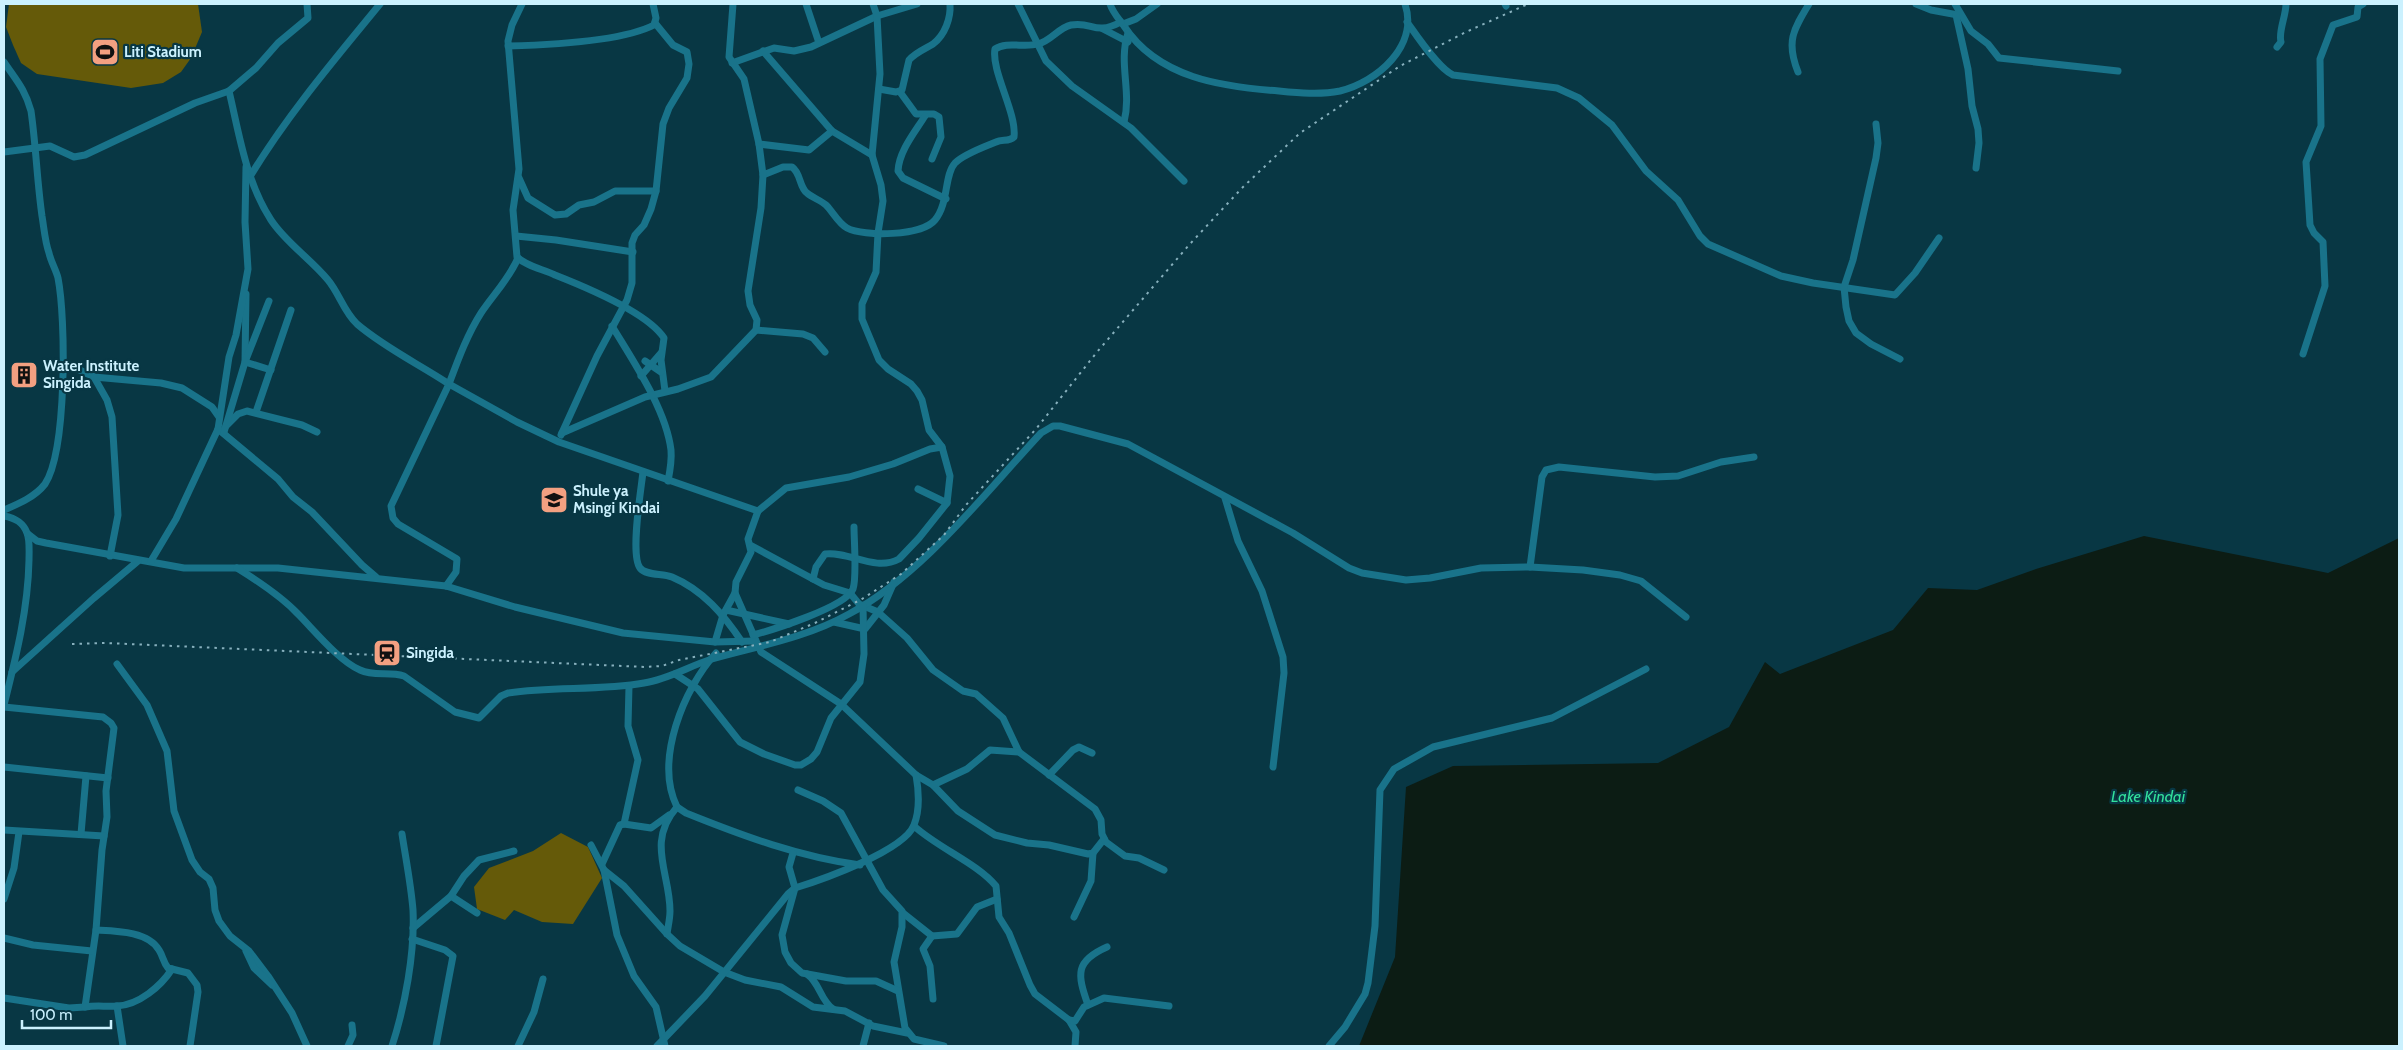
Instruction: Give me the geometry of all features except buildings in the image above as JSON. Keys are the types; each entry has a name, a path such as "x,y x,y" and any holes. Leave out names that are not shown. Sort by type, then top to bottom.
{"street":[{"path":"4,152 36,146 50,146 74,157 85,155 195,103 229,91 256,68 278,43 308,18 310,12 307,4"},
{"path":"251,175 312,87 380,4"},
{"path":"446,586 456,572 457,559 398,524 393,518 391,506 449,384 465,342 476,321 511,272 518,258 513,204 519,177 517,134 508,46 509,32 522,4"},
{"path":"557,442 612,326 627,300 633,279 633,238 647,220 656,191 664,124 669,108 687,78 690,64 687,52 673,45 655,23 656,9 653,4"},
{"path":"562,433 653,395 710,378 756,330 757,320 750,305 748,291 760,215 763,175 759,144 742,73 732,63 729,50 733,4"},
{"path":"806,4 819,43"},
{"path":"813,579 816,566 824,554 854,557 886,564 899,559 919,538 947,503 950,476 942,447 929,430 922,400 917,391 911,384 888,369 879,360 862,319 862,304 876,272 878,233 883,201 881,185 872,155 879,89 877,16 873,4"},
{"path":"732,63 778,47 794,51 819,43 877,16 917,4"},
{"path":"900,92 904,88 910,60 934,43 942,34 949,17 950,4"},
{"path":"1018,4 1039,44 1044,58 1063,78 1124,122 1184,181"},
{"path":"1110,4 1128,33 1140,46 1176,70 1218,85 1324,93 1342,90 1358,84 1388,64 1397,55 1407,32 1405,4"},
{"path":"1103,29 1136,19 1157,4"},
{"path":"1798,72 1792,53 1792,37 1797,22 1809,4"},
{"path":"1916,4 1931,10 1958,15 1971,31 1988,44 1999,58 2118,71"},
{"path":"1955,4 1968,69 1972,106 1978,129 1979,143 1976,168"},
{"path":"2277,47 2281,42 2279,33 2286,15 2286,4"},
{"path":"2302,354 2325,286 2323,242 2314,233 2310,225 2306,168 2308,155 2321,126 2320,59 2333,26 2357,17 2358,7 2363,4"},
{"path":"1407,22 1428,52 1437,59 1447,73 1557,88 1579,98 1612,125 1646,171 1678,200 1700,236 1708,244 1781,276 1898,294 1939,238"},
{"path":"508,46 596,39 632,33 655,23"},
{"path":"763,175 775,169 792,167 798,175 804,191 825,204 848,228 878,233 910,232 926,227 936,219 946,199 951,170 957,161 996,142 1011,140 1014,137 1009,110 995,59 995,48 1000,46 1039,44 1049,40 1069,26 1078,25 1103,29 1125,41 1140,46"},
{"path":"1124,122 1128,105 1123,60 1128,33"},
{"path":"763,51 832,131 872,155"},
{"path":"4,62 27,96 36,146 42,218 48,252 58,276 62,306 64,362 58,433 51,470 44,484 34,495 4,510"},
{"path":"879,89 900,92 916,114 924,116 937,115 942,127 940,143 932,159"},
{"path":"229,91 246,162 270,219 335,288 342,304 356,323 385,344 449,384 557,442 758,511"},
{"path":"924,116 907,144 898,164 898,171 903,178 946,199"},
{"path":"1876,124 1878,143 1876,158 1853,260 1844,287 1847,315 1856,333 1871,344 1900,359"},
{"path":"759,144 809,150 824,135 832,131"},
{"path":"218,417 248,268 245,222 246,162"},
{"path":"519,177 528,198 555,215 566,214 580,205 594,202 615,191 656,191"},
{"path":"516,236 633,252"},
{"path":"518,258 578,284 622,306 643,318 661,333 664,343 661,353 661,372 665,391"},
{"path":"245,283 247,310 245,362"},
{"path":"151,561 176,519 223,429 245,362 269,301"},
{"path":"256,412 291,310"},
{"path":"612,326 653,395 671,451 668,481"},
{"path":"756,330 804,334 813,338 826,352"},
{"path":"641,376 648,363 661,353"},
{"path":"64,362 94,377 161,383 182,388 212,408 223,429 278,479 293,497 312,512 362,565 377,577"},
{"path":"245,362 271,370"},
{"path":"648,363 661,372"},
{"path":"94,377 107,400 112,417 118,515 110,556"},
{"path":"223,429 242,412 256,412 317,432"},
{"path":"4,516 18,520 28,534 41,542 138,561 151,561 184,568 278,568 377,577 446,586 524,609 623,634 715,642 755,641 799,636 834,622 863,606 933,549 1041,433 1053,426 1068,428 1128,444 1292,533 1349,568 1372,576 1406,580 1430,578 1481,568 1530,567 1583,570 1631,577 1650,588 1686,617"},
{"path":"942,447 849,477 786,488 758,511 748,539 752,546 824,585 850,594 863,606 878,612 907,638 934,670 963,691 976,694 1003,718 1020,752 1095,809 1101,820 1104,839 1125,856 1139,858 1164,870"},
{"path":"1530,567 1542,477 1550,468 1591,468 1644,476 1678,476 1721,462 1754,457"},
{"path":"643,472 636,548 640,567 644,572 672,577 690,587 725,613 742,642"},
{"path":"918,489 947,503"},
{"path":"1225,498 1238,541 1262,591 1282,656 1284,673 1273,767"},
{"path":"237,568 258,581 298,614 306,624 354,667 375,675 397,674 404,676 455,712 479,718 501,696 508,693 630,686 658,681 755,641 824,609 850,594 854,585 854,527"},
{"path":"28,534 27,593 20,644 4,706 103,717 114,728 90,988 85,1007"},
{"path":"715,642 725,613 735,593 736,582 749,559 752,546"},
{"path":"12,672 138,561"},
{"path":"865,629 892,590 894,582"},
{"path":"735,593 755,641 773,661 841,704 916,776 933,786 958,811 995,835 1027,843 1093,853"},
{"path":"675,674 694,686 740,742 755,751 795,765 806,762 817,752 826,726 841,704 860,682 864,665 865,629 861,615 863,606"},
{"path":"725,613 744,613 790,624"},
{"path":"834,622 865,629"},
{"path":"716,653 682,708 670,751 671,795 677,807 696,817 793,853 824,860 863,863"},
{"path":"117,664 147,705 167,750 174,811 192,860 200,872 209,879 213,888 219,922 230,936 254,957 292,1013 307,1046"},
{"path":"1329,1046 1345,1027 1365,994 1368,983 1375,926 1380,790 1394,769 1433,746 1552,718 1646,669"},
{"path":"624,824 638,760 628,726 630,686"},
{"path":"1049,775 1079,747 1092,753"},
{"path":"933,786 967,769 990,750 1020,752"},
{"path":"4,768 108,778"},
{"path":"81,834 86,776"},
{"path":"657,1046 665,1043 780,902 796,888 863,863 907,836 914,826 918,803 916,776"},
{"path":"798,790 824,801 841,813 863,863 882,890 903,913 932,936 954,935 977,907 997,899"},
{"path":"667,934 670,908 661,848 664,830 677,807"},
{"path":"603,867 618,828 624,824 651,828 672,813"},
{"path":"914,826 934,843 991,880 997,889 998,917 1009,934 1035,994 1069,1020 1076,1032 1075,1046"},
{"path":"4,830 104,836"},
{"path":"4,899 14,868 19,832"},
{"path":"392,1046 402,1011 413,928 411,896 402,834"},
{"path":"1074,917 1091,881 1093,853 1104,839"},
{"path":"591,845 603,867 617,935 634,976 656,1007 665,1043"},
{"path":"413,928 451,896 464,876 479,860 514,851"},
{"path":"793,853 789,867 796,888 783,923 783,943 794,967 812,977 825,1002 834,1009"},
{"path":"603,867 631,893 680,946 724,972 745,980 781,988 813,1007 834,1009 852,1014 869,1023 907,1032 914,1038 944,1046"},
{"path":"451,896 477,913"},
{"path":"903,913 902,927 894,962 907,1032"},
{"path":"96,930 116,931 149,940 159,949 165,964 172,969 188,973 197,985 198,1002 190,1046"},
{"path":"932,936 923,949 930,966 934,999"},
{"path":"4,938 33,945 92,951"},
{"path":"412,939 446,950 454,956 436,1046"},
{"path":"1088,1005 1080,983 1081,968 1092,954 1107,947"},
{"path":"4,998 69,1008 102,1005 117,1006 150,993 162,983 172,969"},
{"path":"807,974 851,982 876,981 898,991"},
{"path":"518,1046 534,1012 543,979"},
{"path":"1069,1020 1077,1019 1084,1007 1108,997 1168,1006"},
{"path":"117,1006 123,1046"},
{"path":"863,1046 869,1023"},
{"path":"348,1046 353,1035 352,1025"}],"shaded area":[{"name":"Liti Stadium","path":"9,4 198,4 202,32 191,58 181,72 163,83 131,88 37,74 21,63 6,27"},
{"path":"561,833 588,847 602,878 573,924 542,922 514,910 505,920 477,909 474,887 489,868 533,851"}],"water":[{"name":"Lake Kindai","path":"2144,536 2328,573 2399,538 2399,1046 1359,1046 1395,957 1406,787 1453,766 1658,763 1729,727 1765,662 1780,674 1893,630 1928,588 1977,590 2036,569"}],"railway":[{"path":"72,644 106,643 645,667 662,666 679,660 770,642 815,623 862,599 901,574 944,535 966,505 1036,429 1097,352 1189,245 1242,188 1300,133 1400,66 1466,32 1528,4"}],"place":[{"name":"Liti Stadium","path":"105,52"},
{"name":"Water Institute Singida","path":"24,375"},
{"name":"Shule ya Msingi Kindai","path":"554,500"},
{"name":"Singida","path":"387,653"}]}
